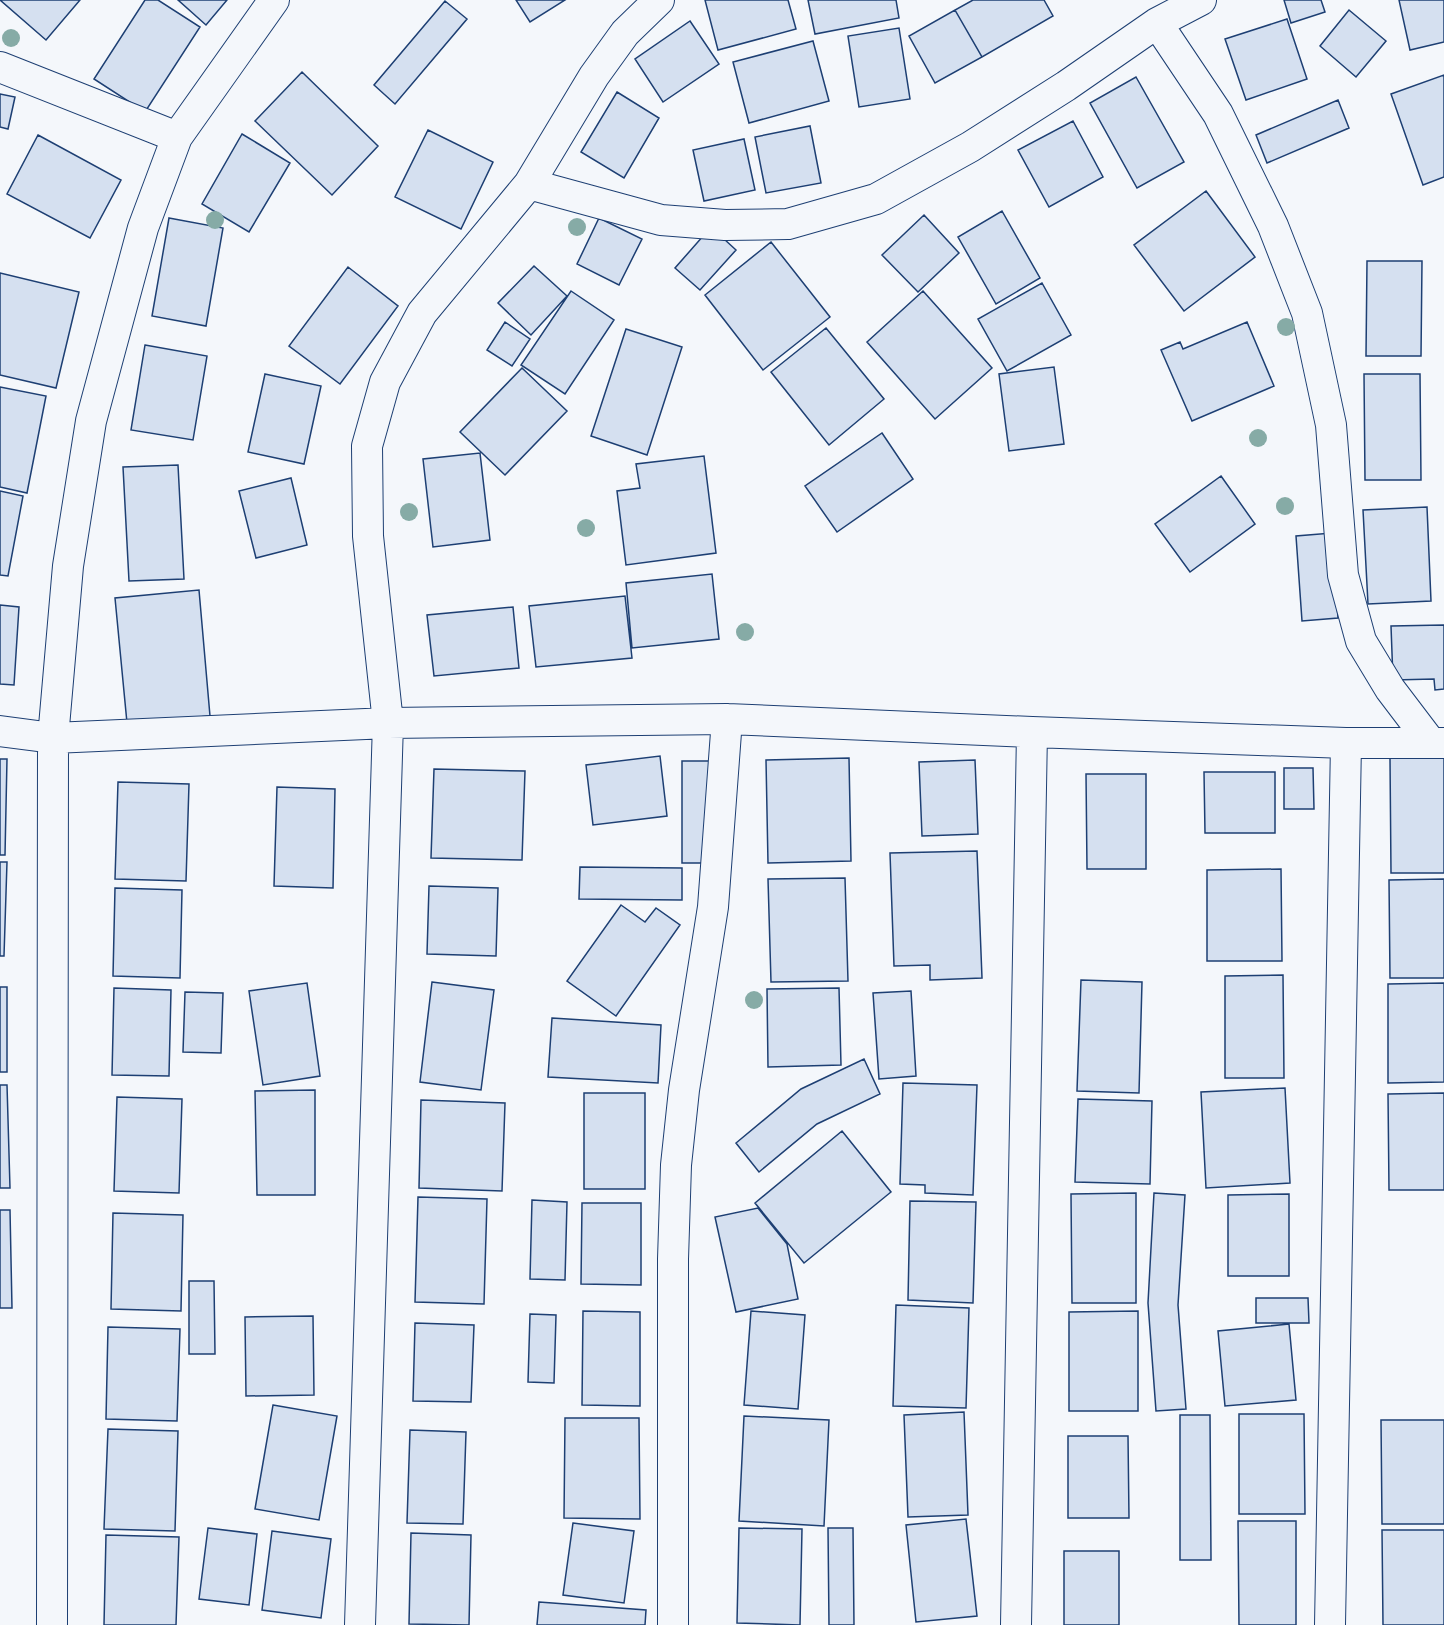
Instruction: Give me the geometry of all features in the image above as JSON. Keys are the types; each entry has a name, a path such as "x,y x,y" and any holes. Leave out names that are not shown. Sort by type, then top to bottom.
{"street":[{"path":"52,1625 53,738 68,566 91,422 143,228 177,137 274,0"},
{"path":"360,1625 388,723 368,536 367,446 385,381 422,313 529,184 594,76 625,33 659,0"},
{"path":"529,184 661,220 725,225 788,224 876,199 970,147 1066,86 1157,23 1201,0"},
{"path":"1157,23 1218,114 1274,226 1307,314 1331,425 1343,575 1361,640 1390,689 1437,743"},
{"path":"0,67 177,137"},
{"path":"0,730 53,738 388,723 727,719 1346,743 1437,743"},
{"path":"674,1625 673,1259 676,1165 684,1090 713,907 727,719"},
{"path":"1016,1625 1032,732"},
{"path":"1330,1625 1346,743"}],"building":[{"path":"0,0 80,0 46,40"},
{"path":"145,0 158,0 200,27 145,112 94,79"},
{"path":"178,0 227,0 206,25"},
{"path":"516,0 565,0 530,22"},
{"path":"705,0 788,0 796,29 718,50"},
{"path":"808,0 896,0 899,18 815,34"},
{"path":"973,0 1044,0 1053,16 982,57 955,10"},
{"path":"1284,0 1321,0 1325,12 1291,23"},
{"path":"1399,0 1444,0 1444,42 1410,50"},
{"path":"445,1 467,19 395,104 374,85"},
{"path":"955,10 982,57 935,83 909,36"},
{"path":"1349,10 1386,41 1356,77 1320,46"},
{"path":"1287,19 1307,79 1246,100 1225,39"},
{"path":"690,21 719,64 663,102 635,59"},
{"path":"899,28 910,99 859,107 848,36"},
{"path":"813,41 829,101 749,123 733,62"},
{"path":"302,72 378,146 332,195 255,121"},
{"path":"1444,75 1444,177 1423,185 1391,94"},
{"path":"1136,77 1184,162 1137,188 1090,103"},
{"path":"617,92 659,118 624,178 581,152"},
{"path":"0,94 15,97 8,129 0,127"},
{"path":"1338,100 1349,128 1267,163 1256,135"},
{"path":"1073,121 1103,177 1049,207 1018,150"},
{"path":"810,126 821,183 766,193 755,137"},
{"path":"428,130 493,162 461,229 395,197"},
{"path":"242,134 290,163 249,232 202,204"},
{"path":"38,135 121,180 90,238 7,194"},
{"path":"744,139 755,190 704,201 693,150"},
{"path":"1206,191 1255,257 1184,311 1134,245"},
{"path":"1002,211 1040,278 996,304 958,237"},
{"path":"924,215 959,253 918,292 882,255"},
{"path":"169,218 223,228 206,326 152,316"},
{"path":"599,218 642,239 619,285 577,264"},
{"path":"711,227 736,250 700,290 675,268"},
{"path":"771,242 830,317 763,370 705,295"},
{"path":"1367,261 1422,261 1421,356 1366,356"},
{"path":"534,266 567,296 531,335 498,303"},
{"path":"348,267 398,306 340,384 289,346"},
{"path":"0,273 79,292 56,388 0,375"},
{"path":"1042,283 1071,335 1007,371 978,319"},
{"path":"571,291 614,320 565,394 521,365"},
{"path":"923,291 992,368 935,419 867,342"},
{"path":"505,322 530,339 512,366 487,350"},
{"path":"1247,322 1274,386 1192,421 1161,350 1180,342 1183,349"},
{"path":"826,328 884,399 829,445 771,372"},
{"path":"626,329 682,347 647,455 591,436"},
{"path":"145,345 207,356 193,440 131,430"},
{"path":"1054,367 1064,444 1009,451 999,374"},
{"path":"522,368 567,411 505,475 460,432"},
{"path":"265,374 321,386 304,464 248,452"},
{"path":"1364,374 1420,374 1421,480 1365,480"},
{"path":"0,387 46,396 27,493 0,487"},
{"path":"882,433 913,479 837,532 805,486"},
{"path":"480,453 490,540 433,547 423,459"},
{"path":"704,456 716,553 626,565 617,491 640,488 636,464"},
{"path":"178,465 184,579 129,581 123,467"},
{"path":"1221,476 1255,524 1190,572 1155,524"},
{"path":"291,478 307,545 256,558 239,491"},
{"path":"0,491 23,496 8,576 0,575"},
{"path":"1427,507 1431,601 1368,604 1363,510"},
{"path":"1332,533 1338,618 1302,621 1296,536"},
{"path":"712,574 719,639 632,648 626,583"},
{"path":"199,590 210,716 127,723 115,598"},
{"path":"625,596 632,658 536,667 529,606"},
{"path":"0,605 19,607 14,685 0,684"},
{"path":"513,607 519,668 434,676 427,615"},
{"path":"1444,625 1444,689 1435,690 1434,679 1393,680 1391,626"},
{"path":"660,756 667,816 593,825 586,765"},
{"path":"1444,757 1444,873 1391,873 1390,758"},
{"path":"849,758 851,861 768,863 766,760"},
{"path":"0,759 7,759 5,855 0,855"},
{"path":"975,760 978,834 922,836 919,762"},
{"path":"682,761 711,761 711,863 682,863"},
{"path":"1284,768 1313,768 1314,809 1284,809"},
{"path":"434,769 525,771 522,860 431,858"},
{"path":"1204,772 1275,772 1275,833 1205,833"},
{"path":"1086,774 1146,774 1146,869 1087,869"},
{"path":"118,782 189,784 186,881 115,879"},
{"path":"277,787 335,789 333,888 274,886"},
{"path":"977,851 982,978 930,980 930,965 894,966 890,853"},
{"path":"0,862 7,862 4,956 0,956"},
{"path":"580,867 682,868 682,900 579,899"},
{"path":"1281,869 1282,961 1207,961 1207,870"},
{"path":"845,878 848,981 771,982 768,879"},
{"path":"1444,879 1444,978 1390,978 1389,880"},
{"path":"429,886 498,888 496,956 427,954"},
{"path":"115,888 182,890 180,978 113,976"},
{"path":"621,905 645,922 656,908 680,925 616,1016 567,981"},
{"path":"1283,975 1284,1078 1225,1078 1225,976"},
{"path":"1081,980 1142,982 1139,1093 1077,1091"},
{"path":"432,982 494,990 481,1090 420,1082"},
{"path":"307,983 320,1076 263,1085 249,991"},
{"path":"1444,983 1444,1082 1388,1083 1388,984"},
{"path":"0,987 7,987 7,1072 0,1072"},
{"path":"114,988 171,990 169,1076 112,1075"},
{"path":"839,988 841,1065 768,1067 767,989"},
{"path":"911,991 916,1076 879,1079 873,993"},
{"path":"185,992 223,993 221,1053 183,1052"},
{"path":"552,1018 661,1025 658,1083 548,1077"},
{"path":"864,1059 880,1094 817,1124 759,1172 736,1143 801,1089"},
{"path":"903,1083 977,1085 973,1195 925,1193 925,1185 900,1184"},
{"path":"0,1085 7,1085 10,1188 0,1188"},
{"path":"1285,1088 1290,1183 1206,1188 1201,1092"},
{"path":"315,1090 315,1195 257,1195 255,1091"},
{"path":"584,1093 645,1093 645,1189 584,1189"},
{"path":"1444,1093 1444,1190 1389,1190 1388,1094"},
{"path":"117,1097 182,1099 179,1193 114,1191"},
{"path":"1078,1099 1152,1101 1150,1184 1075,1182"},
{"path":"421,1100 505,1103 502,1191 419,1188"},
{"path":"842,1131 891,1192 804,1263 755,1203"},
{"path":"1136,1193 1136,1303 1072,1303 1071,1194"},
{"path":"1154,1193 1185,1195 1178,1305 1186,1409 1156,1411 1148,1303"},
{"path":"1289,1194 1289,1276 1228,1276 1228,1195"},
{"path":"418,1197 487,1199 484,1304 415,1302"},
{"path":"532,1200 567,1202 565,1280 530,1279"},
{"path":"910,1201 976,1202 973,1303 908,1300"},
{"path":"582,1203 641,1203 641,1285 581,1284"},
{"path":"758,1208 787,1244 798,1299 736,1312 715,1217"},
{"path":"0,1210 10,1210 12,1308 0,1308"},
{"path":"113,1213 183,1215 181,1311 111,1309"},
{"path":"189,1281 214,1281 215,1354 189,1354"},
{"path":"1256,1298 1308,1298 1309,1323 1256,1323"},
{"path":"896,1305 969,1308 966,1408 893,1406"},
{"path":"583,1311 640,1312 640,1406 582,1405"},
{"path":"751,1311 805,1315 798,1409 744,1405"},
{"path":"1138,1311 1138,1411 1069,1411 1069,1312"},
{"path":"530,1314 556,1315 554,1383 528,1382"},
{"path":"313,1316 314,1395 246,1396 245,1317"},
{"path":"415,1323 474,1325 471,1402 413,1401"},
{"path":"1289,1324 1296,1400 1225,1406 1218,1331"},
{"path":"108,1327 180,1329 177,1421 106,1419"},
{"path":"273,1405 337,1416 319,1520 255,1509"},
{"path":"964,1412 968,1515 908,1517 904,1415"},
{"path":"1239,1414 1304,1414 1305,1514 1239,1514"},
{"path":"1180,1415 1210,1415 1211,1560 1180,1560"},
{"path":"744,1416 829,1420 824,1526 739,1521"},
{"path":"565,1418 639,1418 640,1519 564,1518"},
{"path":"1381,1420 1444,1420 1444,1524 1382,1524"},
{"path":"108,1429 178,1431 175,1531 104,1529"},
{"path":"410,1430 466,1432 463,1524 407,1523"},
{"path":"1068,1436 1128,1436 1129,1518 1068,1518"},
{"path":"966,1519 977,1616 916,1622 906,1525"},
{"path":"1238,1521 1296,1521 1296,1625 1239,1625"},
{"path":"573,1523 634,1531 624,1603 563,1595"},
{"path":"208,1528 257,1534 249,1605 199,1599"},
{"path":"739,1528 802,1529 800,1625 737,1623"},
{"path":"828,1528 853,1528 854,1625 829,1625"},
{"path":"1382,1530 1444,1530 1444,1625 1383,1625"},
{"path":"272,1531 331,1539 321,1618 262,1610"},
{"path":"411,1533 471,1535 469,1625 409,1624"},
{"path":"106,1535 179,1537 176,1625 104,1625"},
{"path":"1064,1551 1119,1551 1119,1625 1064,1625"},
{"path":"539,1602 646,1610 645,1625 537,1625"}]}
